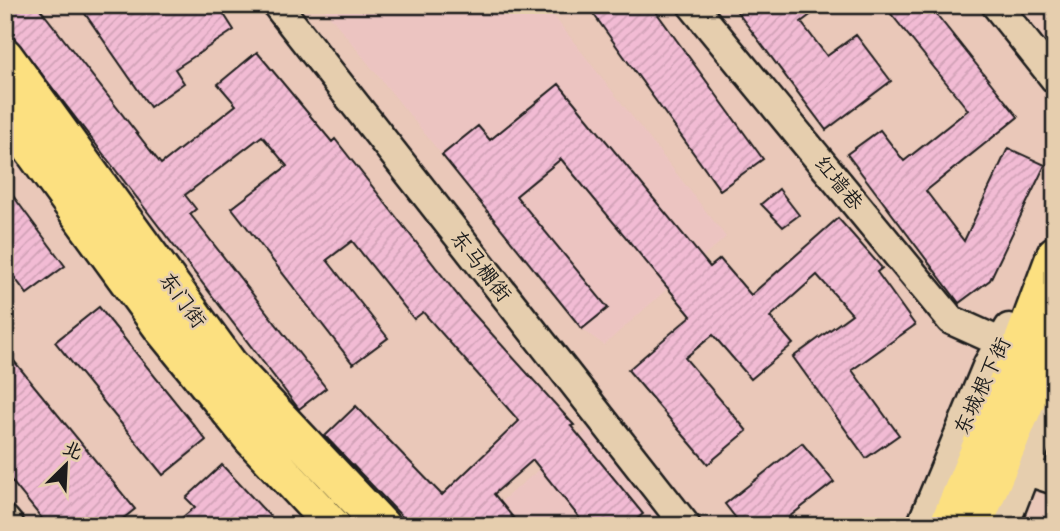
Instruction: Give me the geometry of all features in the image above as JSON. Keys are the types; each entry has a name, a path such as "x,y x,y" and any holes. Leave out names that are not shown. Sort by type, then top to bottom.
{"main road":[{"name":"东门街","path":"5,56 230,365 382,526"},
{"name":"东门街","path":"5,113 163,330 251,439 333,526"},
{"path":"947,526 1012,369 1052,261"},
{"path":"974,526 1055,334"}],"street":[{"name":"东马棚街","path":"276,5 686,526"},
{"name":"红墙巷","path":"692,5 951,320 1000,342"},
{"path":"996,5 1055,79"},
{"name":"东城根下街","path":"921,526 988,363 1052,261"},
{"path":"1004,526 1055,395"},
{"path":"1027,471 1055,480"},
{"path":"5,520 10,526"}],"shaded area":[{"path":"321,5 545,5 726,237 604,345 582,329"},
{"path":"593,425 665,526 471,526"}],"building":[{"path":"5,5 37,5 161,164 236,105 218,84 257,52 332,142 335,139 463,302 574,425 571,426 643,514 629,526 586,526 533,460 494,494 520,526 411,526 325,436 356,406 442,495 519,421 423,312 414,319 352,241 327,260 388,338 353,364 232,208 287,166 262,136 185,195 196,209 190,214 326,388 299,409 5,26"},
{"path":"79,5 218,5 234,30 175,69 184,83 150,107"},
{"path":"587,5 651,5 763,159 720,190"},
{"path":"732,5 824,5 801,22 827,56 856,35 891,81 826,130"},
{"path":"884,5 929,5 1018,117 926,191 964,241 1008,148 1045,165 990,280 959,303 847,154 880,130 904,161 968,110"},
{"path":"559,84 710,267 720,259 751,295 838,218 882,268 877,272 915,325 852,370 899,435 866,458 793,357 852,314 817,275 770,317 793,344 751,379 713,335 685,358 747,431 708,464 628,370 691,316 561,159 516,196 608,308 582,329 442,155 478,126 490,140"},
{"path":"5,185 65,266 27,294 5,265"},
{"path":"779,189 799,215 783,227 761,204"},
{"path":"99,307 206,440 163,475 55,342"},
{"path":"5,350 135,509 114,526 48,526 5,473"},
{"path":"802,443 834,482 789,517 796,526 742,526 725,504"},
{"path":"222,465 279,526 172,526 195,507 186,498"}]}
